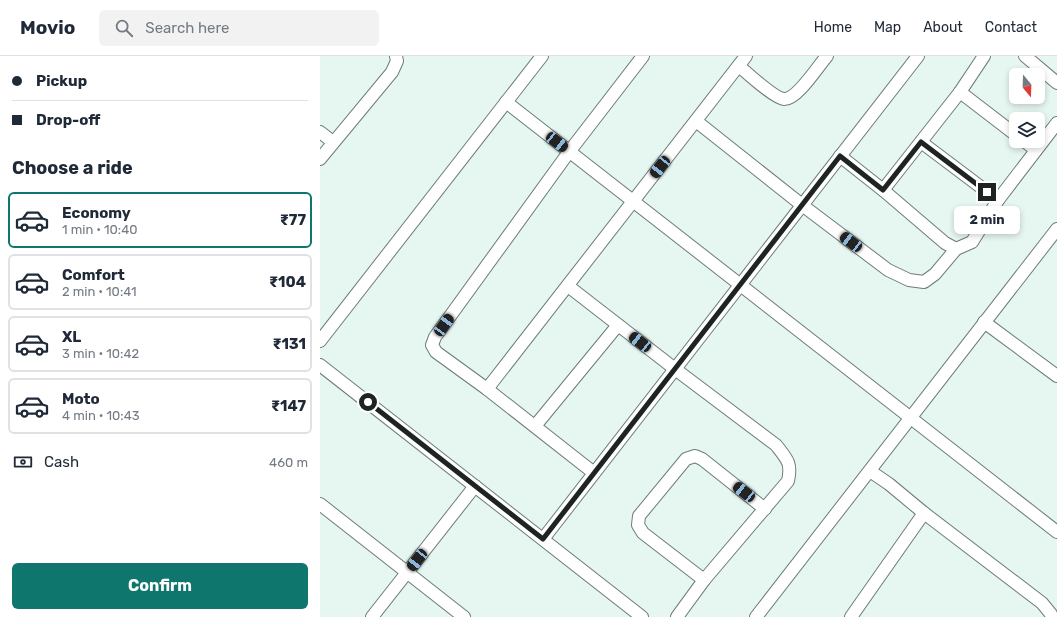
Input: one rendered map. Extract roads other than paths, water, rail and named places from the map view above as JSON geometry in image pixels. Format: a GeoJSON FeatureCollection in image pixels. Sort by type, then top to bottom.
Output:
{"type":"FeatureCollection","features":[{"type":"Feature","properties":{"kind":"street"},"geometry":{"type":"LineString","coordinates":[[320,159],[392,72],[397,61],[396,56]]}},
{"type":"Feature","properties":{"kind":"street"},"geometry":{"type":"LineString","coordinates":[[320,341],[542,56]]}},
{"type":"Feature","properties":{"kind":"street"},"geometry":{"type":"LineString","coordinates":[[594,473],[487,389],[436,352],[432,345],[435,337],[569,152],[643,56]]}},
{"type":"Feature","properties":{"kind":"street"},"geometry":{"type":"LineString","coordinates":[[487,389],[746,56]]}},
{"type":"Feature","properties":{"kind":"street"},"geometry":{"type":"LineString","coordinates":[[738,66],[776,97],[784,99],[796,94],[827,56]]}},
{"type":"Feature","properties":{"kind":"street"},"geometry":{"type":"LineString","coordinates":[[543,539],[918,56]]}},
{"type":"Feature","properties":{"kind":"street"},"geometry":{"type":"LineString","coordinates":[[883,190],[960,92],[984,56]]}},
{"type":"Feature","properties":{"kind":"street"},"geometry":{"type":"LineString","coordinates":[[1025,56],[1057,83]]}},
{"type":"Feature","properties":{"kind":"street"},"geometry":{"type":"LineString","coordinates":[[960,92],[1009,130]]}},
{"type":"Feature","properties":{"kind":"street"},"geometry":{"type":"LineString","coordinates":[[506,102],[1057,532]]}},
{"type":"Feature","properties":{"kind":"street"},"geometry":{"type":"LineString","coordinates":[[696,121],[802,206],[888,270],[909,280],[924,282],[935,274],[956,249],[972,242],[998,200],[1057,123]]}},
{"type":"Feature","properties":{"kind":"street"},"geometry":{"type":"LineString","coordinates":[[320,132],[333,142]]}},
{"type":"Feature","properties":{"kind":"street"},"geometry":{"type":"LineString","coordinates":[[921,142],[998,200]]}},
{"type":"Feature","properties":{"kind":"street"},"geometry":{"type":"LineString","coordinates":[[840,156],[883,190],[945,243],[956,249]]}},
{"type":"Feature","properties":{"kind":"street"},"geometry":{"type":"LineString","coordinates":[[756,617],[1057,229]]}},
{"type":"Feature","properties":{"kind":"street"},"geometry":{"type":"LineString","coordinates":[[568,286],[776,445],[787,459],[791,469],[788,481],[704,580],[677,617]]}},
{"type":"Feature","properties":{"kind":"street"},"geometry":{"type":"LineString","coordinates":[[984,322],[1057,376]]}},
{"type":"Feature","properties":{"kind":"street"},"geometry":{"type":"LineString","coordinates":[[535,426],[618,325]]}},
{"type":"Feature","properties":{"kind":"street"},"geometry":{"type":"LineString","coordinates":[[320,365],[642,617]]}},
{"type":"Feature","properties":{"kind":"street"},"geometry":{"type":"LineString","coordinates":[[704,580],[642,533],[638,525],[639,516],[686,459],[695,456],[702,460],[765,509]]}},
{"type":"Feature","properties":{"kind":"street"},"geometry":{"type":"LineString","coordinates":[[870,470],[1042,603],[1052,617]]}},
{"type":"Feature","properties":{"kind":"street"},"geometry":{"type":"LineString","coordinates":[[372,617],[475,486]]}},
{"type":"Feature","properties":{"kind":"street"},"geometry":{"type":"LineString","coordinates":[[322,509],[408,572],[464,617]]}},
{"type":"Feature","properties":{"kind":"street"},"geometry":{"type":"LineString","coordinates":[[851,617],[924,513]]}}]}
